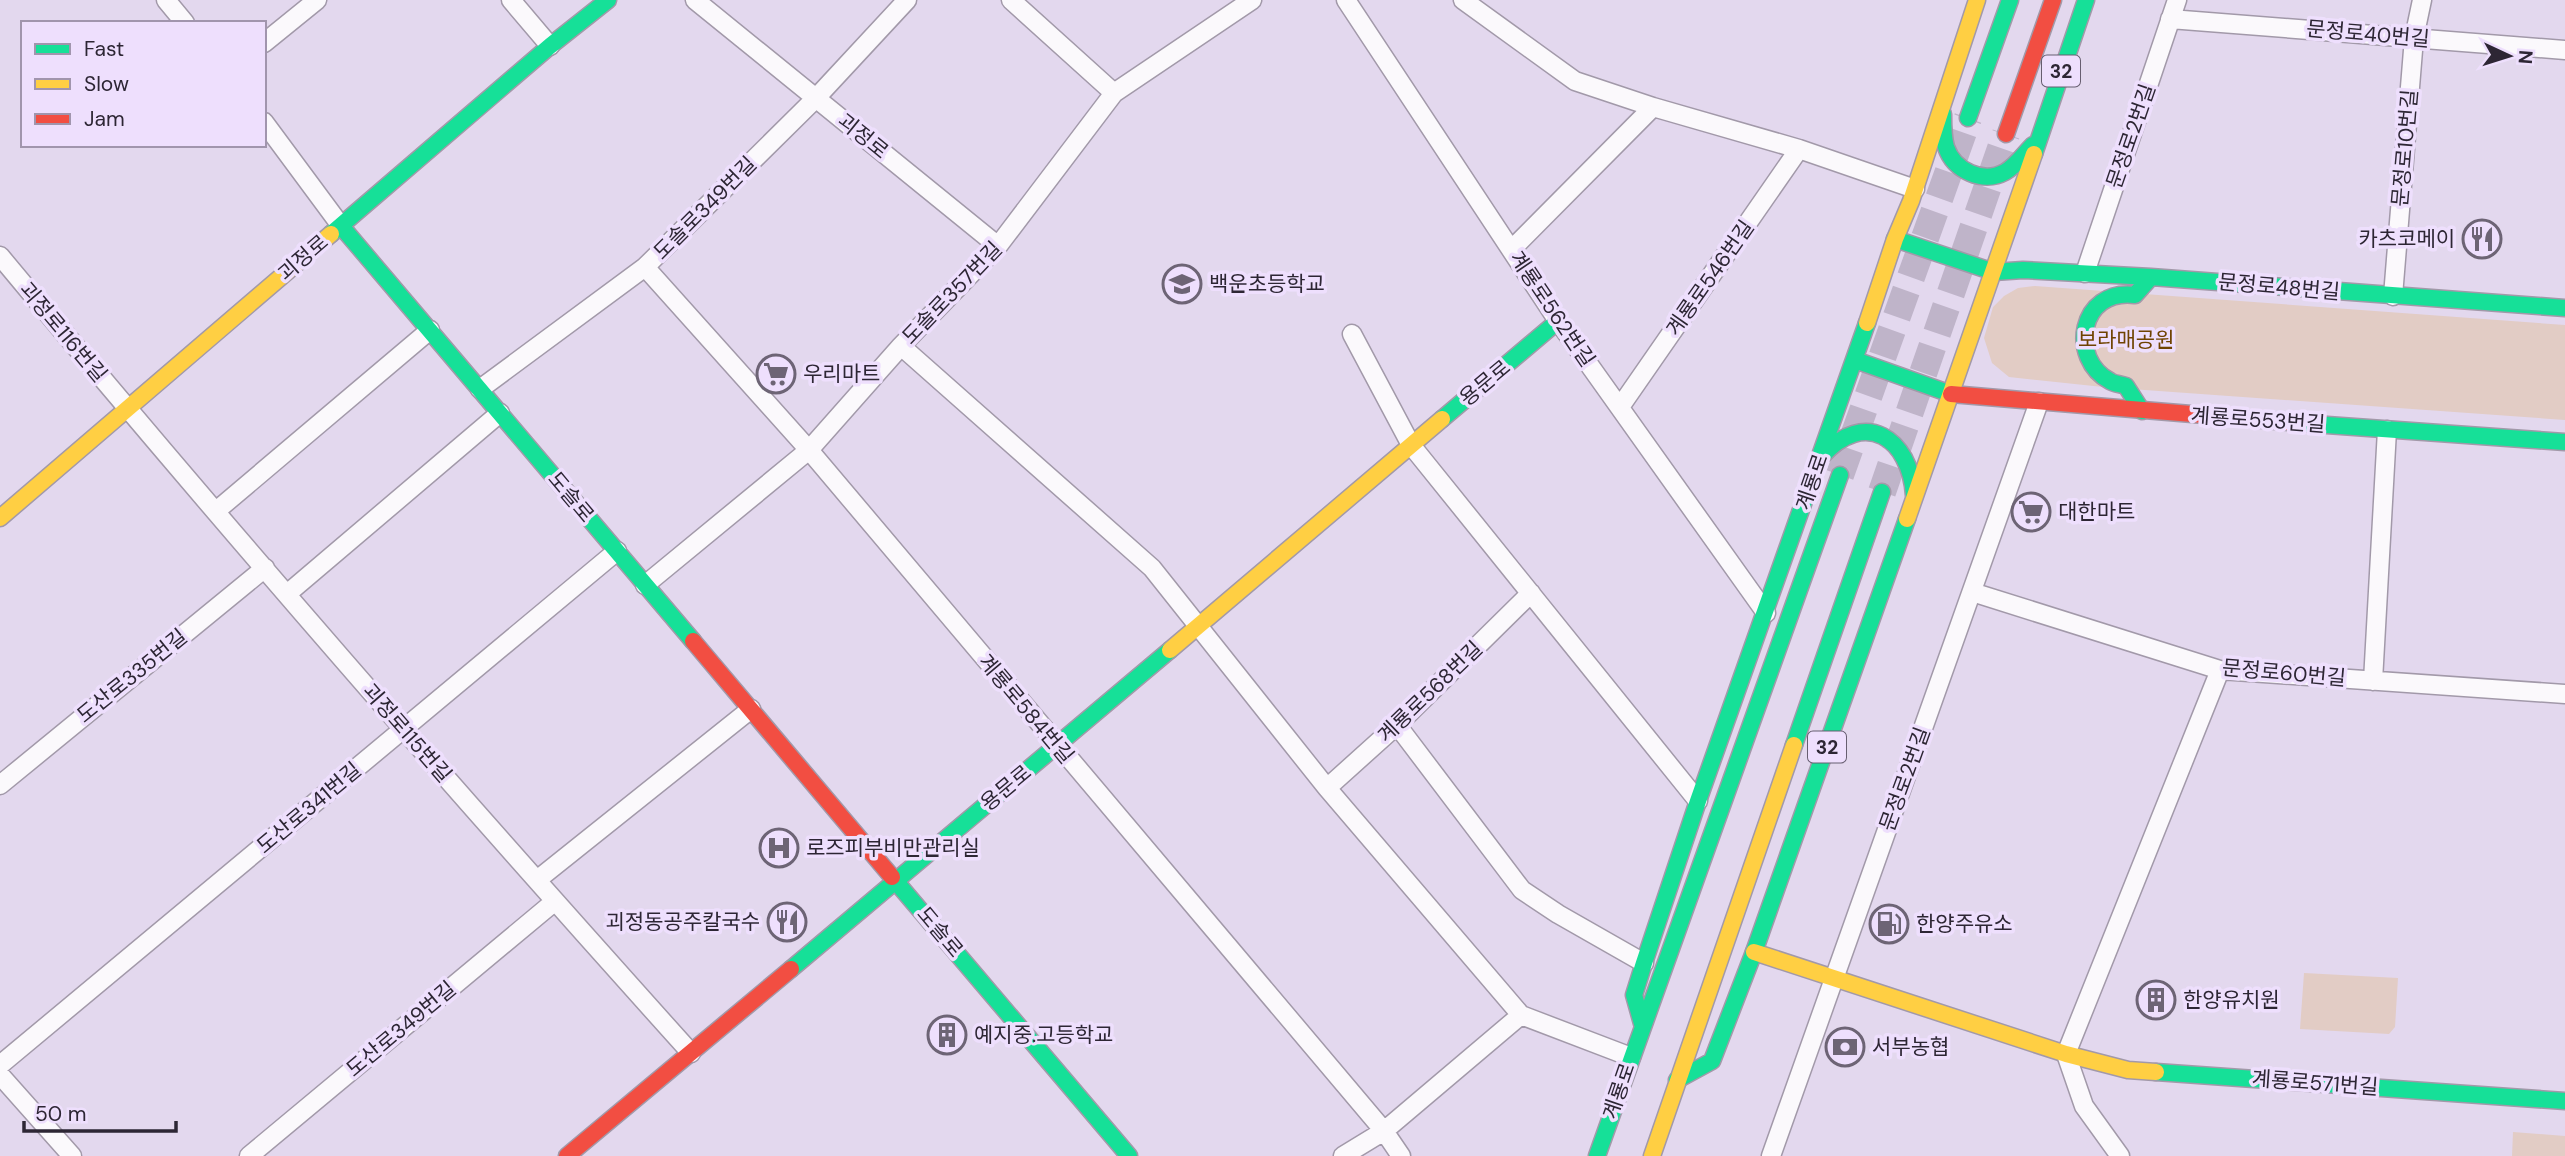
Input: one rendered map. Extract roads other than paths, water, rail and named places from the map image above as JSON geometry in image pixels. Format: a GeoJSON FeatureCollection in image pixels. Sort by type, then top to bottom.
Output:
{"type":"FeatureCollection","features":[{"type":"Feature","properties":{"kind":"main road","name":"괴정로"},"geometry":{"type":"LineString","coordinates":[[0,518],[550,46],[608,0]]}},
{"type":"Feature","properties":{"kind":"main road","name":"계룡로"},"geometry":{"type":"LineString","coordinates":[[1643,1027],[1634,995],[1644,963],[1698,801],[1817,469],[1895,239],[1915,189],[1977,0]]}},
{"type":"Feature","properties":{"kind":"main road"},"geometry":{"type":"LineString","coordinates":[[1968,118],[2010,0]]}},
{"type":"Feature","properties":{"kind":"main road","name":"32"},"geometry":{"type":"LineString","coordinates":[[2006,134],[2053,0]]}},
{"type":"Feature","properties":{"kind":"main road","name":"32"},"geometry":{"type":"LineString","coordinates":[[1678,1080],[1712,1061],[1754,952],[1913,505],[2086,0]]}},
{"type":"Feature","properties":{"kind":"main road"},"geometry":{"type":"LineString","coordinates":[[1942,108],[1947,150],[1954,162],[1977,176],[2004,173],[2036,142]]}},
{"type":"Feature","properties":{"kind":"main road","name":"도솔로"},"geometry":{"type":"LineString","coordinates":[[341,226],[1129,1156]]}},
{"type":"Feature","properties":{"kind":"main road"},"geometry":{"type":"LineString","coordinates":[[1895,239],[1994,272]]}},
{"type":"Feature","properties":{"kind":"main road","name":"문정로48번길"},"geometry":{"type":"LineString","coordinates":[[1994,272],[2023,270],[2151,277],[2565,308]]}},
{"type":"Feature","properties":{"kind":"main road"},"geometry":{"type":"LineString","coordinates":[[2142,411],[2126,386],[2111,385],[2096,372],[2085,351],[2085,327],[2096,304],[2115,294],[2135,295],[2151,277]]}},
{"type":"Feature","properties":{"kind":"main road","name":"용문로"},"geometry":{"type":"LineString","coordinates":[[567,1156],[897,881],[1558,321]]}},
{"type":"Feature","properties":{"kind":"main road","name":"계룡로553번길"},"geometry":{"type":"LineString","coordinates":[[1855,360],[1951,394],[2565,442]]}},
{"type":"Feature","properties":{"kind":"main road"},"geometry":{"type":"LineString","coordinates":[[1817,469],[1823,453],[1835,442],[1850,435],[1867,433],[1883,436],[1897,445],[1908,458],[1914,474],[1913,505]]}},
{"type":"Feature","properties":{"kind":"main road","name":"계룡로"},"geometry":{"type":"LineString","coordinates":[[1597,1156],[1840,475]]}},
{"type":"Feature","properties":{"kind":"main road","name":"32"},"geometry":{"type":"LineString","coordinates":[[1651,1156],[1882,492]]}},
{"type":"Feature","properties":{"kind":"main road","name":"계룡로571번길"},"geometry":{"type":"LineString","coordinates":[[1754,952],[2066,1054],[2128,1070],[2565,1101]]}},
{"type":"Feature","properties":{"kind":"street"},"geometry":{"type":"LineString","coordinates":[[166,0],[183,21]]}},
{"type":"Feature","properties":{"kind":"street"},"geometry":{"type":"LineString","coordinates":[[266,41],[317,0]]}},
{"type":"Feature","properties":{"kind":"street"},"geometry":{"type":"LineString","coordinates":[[510,0],[550,46]]}},
{"type":"Feature","properties":{"kind":"street","name":"괴정로"},"geometry":{"type":"LineString","coordinates":[[695,0],[998,246]]}},
{"type":"Feature","properties":{"kind":"street","name":"도솔로349번길"},"geometry":{"type":"LineString","coordinates":[[480,389],[645,267],[816,98],[907,0]]}},
{"type":"Feature","properties":{"kind":"street"},"geometry":{"type":"LineString","coordinates":[[1011,0],[1114,93]]}},
{"type":"Feature","properties":{"kind":"street","name":"도솔로357번길"},"geometry":{"type":"LineString","coordinates":[[645,584],[808,450],[901,346],[998,246],[1114,93],[1252,0]]}},
{"type":"Feature","properties":{"kind":"street","name":"계룡로562번길"},"geometry":{"type":"LineString","coordinates":[[1346,0],[1558,321],[1766,613]]}},
{"type":"Feature","properties":{"kind":"street"},"geometry":{"type":"LineString","coordinates":[[1463,0],[1575,81],[1653,107],[1799,149],[1915,189]]}},
{"type":"Feature","properties":{"kind":"street","name":"문정로2번길"},"geometry":{"type":"LineString","coordinates":[[2085,273],[2177,0]]}},
{"type":"Feature","properties":{"kind":"street","name":"문정로10번길"},"geometry":{"type":"LineString","coordinates":[[2393,296],[2414,38],[2422,0]]}},
{"type":"Feature","properties":{"kind":"street","name":"문정로40번길"},"geometry":{"type":"LineString","coordinates":[[2170,19],[2565,50]]}},
{"type":"Feature","properties":{"kind":"street"},"geometry":{"type":"LineString","coordinates":[[1512,249],[1653,107]]}},
{"type":"Feature","properties":{"kind":"street","name":"도솔로"},"geometry":{"type":"LineString","coordinates":[[266,125],[341,226]]}},
{"type":"Feature","properties":{"kind":"street","name":"계룡로546번길"},"geometry":{"type":"LineString","coordinates":[[1620,407],[1799,149]]}},
{"type":"Feature","properties":{"kind":"street","name":"괴정로116번길"},"geometry":{"type":"LineString","coordinates":[[0,256],[127,409]]}},
{"type":"Feature","properties":{"kind":"street","name":"계룡로584번길"},"geometry":{"type":"LineString","coordinates":[[645,267],[808,450],[1384,1131],[1401,1156]]}},
{"type":"Feature","properties":{"kind":"street"},"geometry":{"type":"LineString","coordinates":[[216,511],[430,330]]}},
{"type":"Feature","properties":{"kind":"street"},"geometry":{"type":"LineString","coordinates":[[1352,334],[1411,445],[1698,801]]}},
{"type":"Feature","properties":{"kind":"street"},"geometry":{"type":"LineString","coordinates":[[901,346],[1152,568],[1327,789],[1521,1015],[1631,1057]]}},
{"type":"Feature","properties":{"kind":"street","name":"문정로2번길"},"geometry":{"type":"LineString","coordinates":[[1772,1156],[2039,402]]}},
{"type":"Feature","properties":{"kind":"street","name":"괴정로115번길"},"geometry":{"type":"LineString","coordinates":[[127,409],[403,730],[691,1053]]}},
{"type":"Feature","properties":{"kind":"street"},"geometry":{"type":"LineString","coordinates":[[287,594],[500,413]]}},
{"type":"Feature","properties":{"kind":"street"},"geometry":{"type":"LineString","coordinates":[[2373,681],[2387,430]]}},
{"type":"Feature","properties":{"kind":"street","name":"도산로341번길"},"geometry":{"type":"LineString","coordinates":[[0,1065],[617,551]]}},
{"type":"Feature","properties":{"kind":"street","name":"도산로335번길"},"geometry":{"type":"LineString","coordinates":[[0,785],[265,568]]}},
{"type":"Feature","properties":{"kind":"street","name":"문정로60번길"},"geometry":{"type":"LineString","coordinates":[[1972,592],[2220,670],[2565,694]]}},
{"type":"Feature","properties":{"kind":"street","name":"계룡로568번길"},"geometry":{"type":"LineString","coordinates":[[1327,789],[1531,593]]}},
{"type":"Feature","properties":{"kind":"street"},"geometry":{"type":"LineString","coordinates":[[2120,1156],[2084,1106],[2066,1054],[2220,670]]}},
{"type":"Feature","properties":{"kind":"street"},"geometry":{"type":"LineString","coordinates":[[537,880],[751,709]]}},
{"type":"Feature","properties":{"kind":"street"},"geometry":{"type":"LineString","coordinates":[[1396,724],[1522,890],[1558,914],[1644,963]]}},
{"type":"Feature","properties":{"kind":"street","name":"도산로349번길"},"geometry":{"type":"LineString","coordinates":[[249,1156],[554,901]]}},
{"type":"Feature","properties":{"kind":"street"},"geometry":{"type":"LineString","coordinates":[[1343,1156],[1384,1131],[1521,1015]]}},
{"type":"Feature","properties":{"kind":"street"},"geometry":{"type":"LineString","coordinates":[[0,1075],[72,1156]]}},
{"type":"Feature","properties":{"kind":"tunnel"},"geometry":{"type":"LineString","coordinates":[[1840,475],[1968,118]]}},
{"type":"Feature","properties":{"kind":"tunnel"},"geometry":{"type":"LineString","coordinates":[[1882,492],[2006,134]]}},
{"type":"Feature","properties":{"kind":"place","name":"카츠코메이"},"geometry":{"type":"Point","coordinates":[2482,239]}},
{"type":"Feature","properties":{"kind":"place","name":"백운초등학교"},"geometry":{"type":"Point","coordinates":[1182,284]}},
{"type":"Feature","properties":{"kind":"place","name":"우리마트"},"geometry":{"type":"Point","coordinates":[776,374]}},
{"type":"Feature","properties":{"kind":"place","name":"대한마트"},"geometry":{"type":"Point","coordinates":[2031,512]}},
{"type":"Feature","properties":{"kind":"place","name":"로즈피부비만관리실"},"geometry":{"type":"Point","coordinates":[779,848]}},
{"type":"Feature","properties":{"kind":"place","name":"괴정동공주칼국수"},"geometry":{"type":"Point","coordinates":[787,922]}},
{"type":"Feature","properties":{"kind":"place","name":"한양주유소"},"geometry":{"type":"Point","coordinates":[1889,924]}},
{"type":"Feature","properties":{"kind":"place","name":"한양유치원"},"geometry":{"type":"Point","coordinates":[2156,1000]}},
{"type":"Feature","properties":{"kind":"place","name":"예지중.고등학교"},"geometry":{"type":"Point","coordinates":[947,1035]}},
{"type":"Feature","properties":{"kind":"place","name":"서부농협"},"geometry":{"type":"Point","coordinates":[1845,1047]}},
{"type":"Feature","properties":{"kind":"park label","name":"보라매공원"},"geometry":{"type":"Point","coordinates":[2126,340]}}]}
